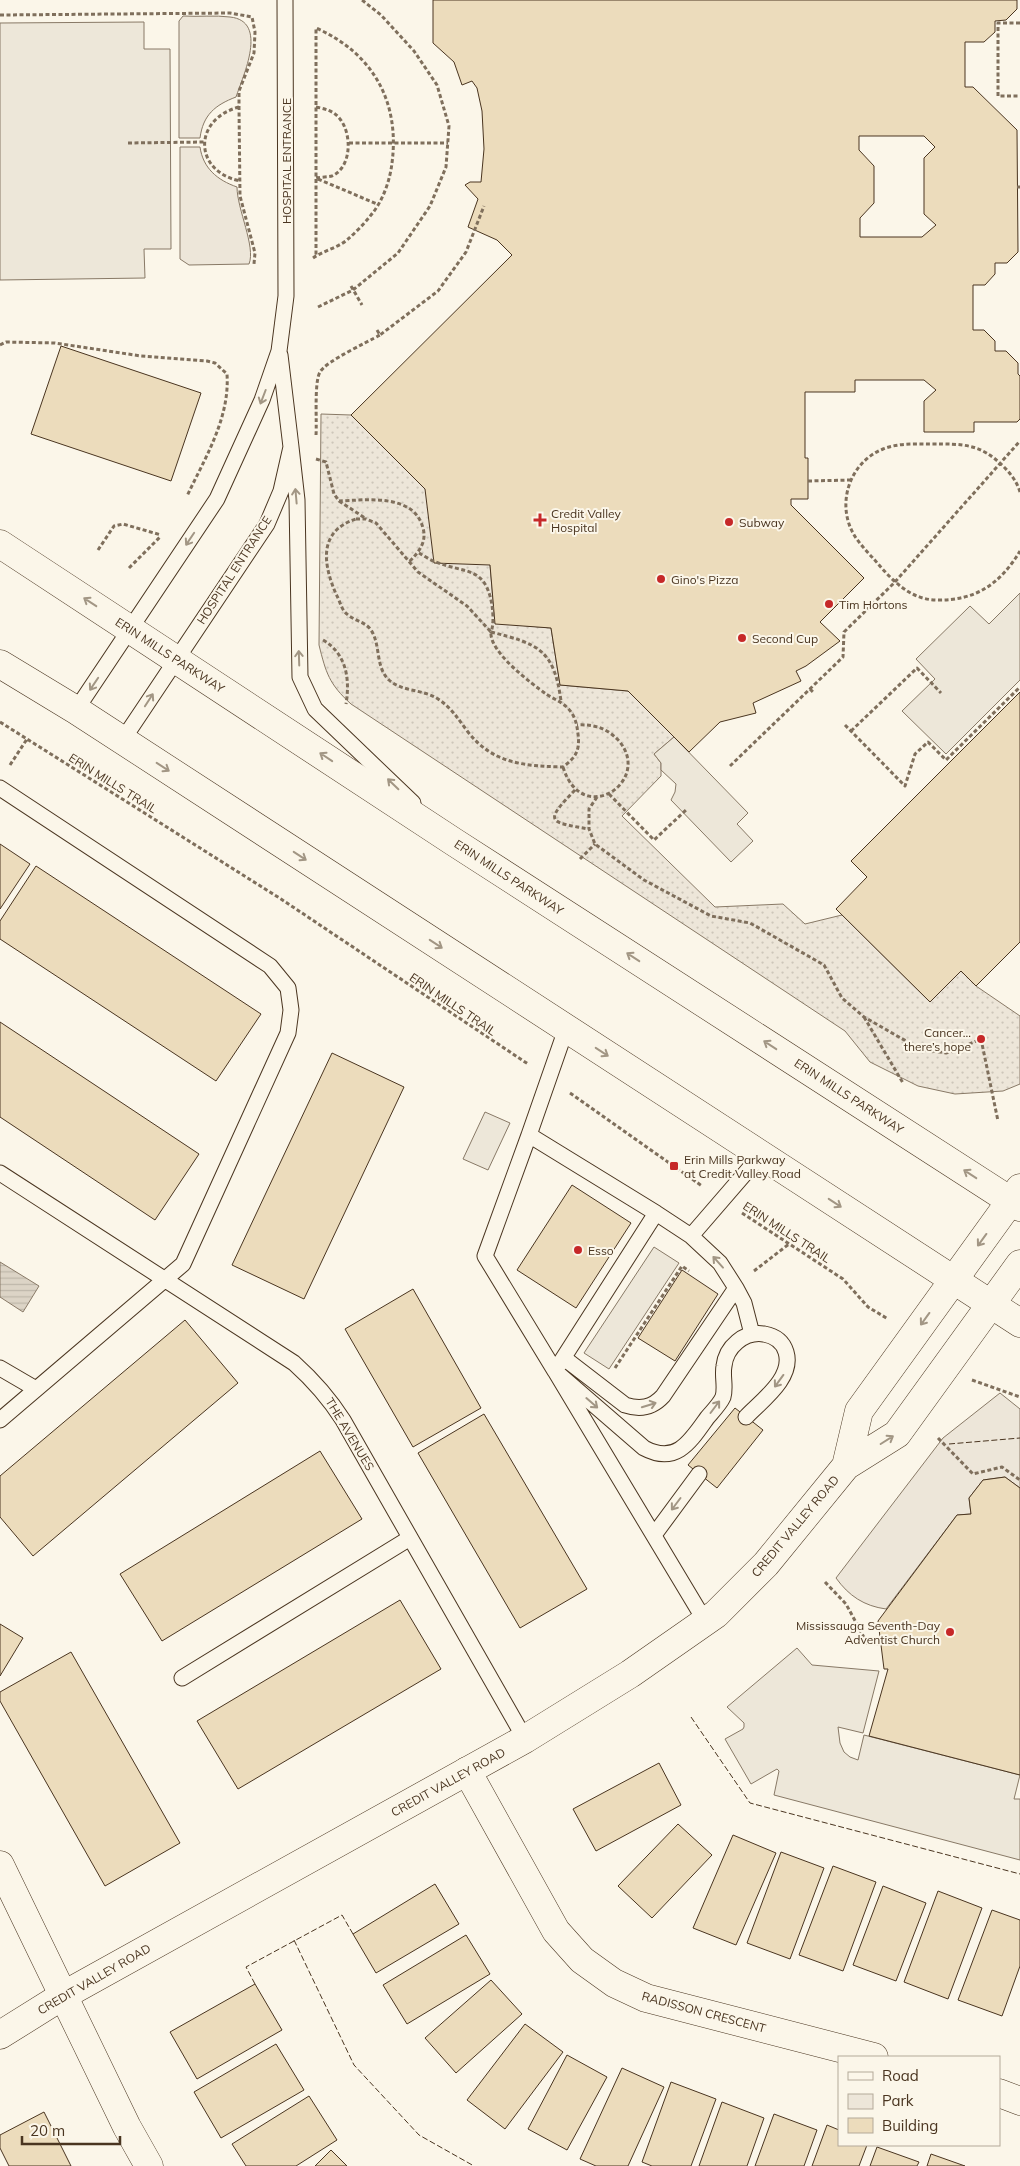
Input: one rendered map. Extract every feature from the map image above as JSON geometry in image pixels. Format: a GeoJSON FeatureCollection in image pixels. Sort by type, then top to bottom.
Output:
{"type":"FeatureCollection","features":[{"type":"Feature","properties":{"kind":"street","name":"ERIN MILLS PARKWAY"},"geometry":{"type":"LineString","coordinates":[[0,544],[177,658],[454,842],[1017,1199]]}},
{"type":"Feature","properties":{"kind":"street"},"geometry":{"type":"LineString","coordinates":[[0,664],[76,710],[1020,1323]]}},
{"type":"Feature","properties":{"kind":"street","name":"CREDIT VALLEY ROAD"},"geometry":{"type":"LineString","coordinates":[[846,1466],[858,1410],[953,1280],[1017,1199]]}},
{"type":"Feature","properties":{"kind":"street","name":"CREDIT VALLEY ROAD"},"geometry":{"type":"LineString","coordinates":[[0,2034],[64,1996],[525,1739],[630,1674],[716,1614],[766,1564],[846,1466],[897,1434],[1020,1264]]}},
{"type":"Feature","properties":{"kind":"street","name":"RADISSON CRESCENT"},"geometry":{"type":"LineString","coordinates":[[468,1771],[556,1931],[582,1960],[614,1983],[646,1998],[870,2056]]}},
{"type":"Feature","properties":{"kind":"street"},"geometry":{"type":"LineString","coordinates":[[0,1865],[127,2128],[149,2166]]}},
{"type":"Feature","properties":{"kind":"street"},"geometry":{"type":"LineString","coordinates":[[1000,2093],[1020,2101]]}},
{"type":"Feature","properties":{"kind":"lane","name":"HOSPITAL ENTRANCE"},"geometry":{"type":"LineString","coordinates":[[122,741],[267,524],[281,491],[291,447],[280,352],[286,296],[286,0]]}},
{"type":"Feature","properties":{"kind":"lane","name":"HOSPITAL ENTRANCE"},"geometry":{"type":"LineString","coordinates":[[76,710],[217,499],[262,400],[280,352]]}},
{"type":"Feature","properties":{"kind":"lane"},"geometry":{"type":"LineString","coordinates":[[291,447],[297,500],[300,677],[315,709],[454,842]]}},
{"type":"Feature","properties":{"kind":"lane"},"geometry":{"type":"LineString","coordinates":[[0,558],[48,575]]}},
{"type":"Feature","properties":{"kind":"lane"},"geometry":{"type":"LineString","coordinates":[[0,788],[250,951],[270,966],[288,988],[291,1010],[288,1033],[184,1264],[0,1420]]}},
{"type":"Feature","properties":{"kind":"lane"},"geometry":{"type":"LineString","coordinates":[[566,1029],[485,1256],[705,1621]]}},
{"type":"Feature","properties":{"kind":"lane"},"geometry":{"type":"LineString","coordinates":[[529,1135],[691,1236],[720,1263],[734,1285],[744,1303],[752,1334]]}},
{"type":"Feature","properties":{"kind":"lane"},"geometry":{"type":"LineString","coordinates":[[691,1236],[761,1155]]}},
{"type":"Feature","properties":{"kind":"lane","name":"THE AVENUES"},"geometry":{"type":"LineString","coordinates":[[0,1174],[294,1363],[313,1380],[329,1398],[343,1420],[525,1739]]}},
{"type":"Feature","properties":{"kind":"lane"},"geometry":{"type":"LineString","coordinates":[[555,1371],[656,1213]]}},
{"type":"Feature","properties":{"kind":"lane"},"geometry":{"type":"LineString","coordinates":[[564,1358],[625,1404],[634,1408],[656,1404],[734,1285]]}},
{"type":"Feature","properties":{"kind":"lane"},"geometry":{"type":"LineString","coordinates":[[555,1371],[644,1448],[655,1454],[669,1454],[690,1442],[722,1398],[724,1364],[728,1352],[737,1342],[752,1334],[763,1334],[776,1338],[784,1345],[787,1365],[783,1377],[776,1386],[746,1416]]}},
{"type":"Feature","properties":{"kind":"lane"},"geometry":{"type":"LineString","coordinates":[[0,1368],[36,1389]]}},
{"type":"Feature","properties":{"kind":"lane"},"geometry":{"type":"LineString","coordinates":[[654,1535],[699,1474]]}},
{"type":"Feature","properties":{"kind":"lane"},"geometry":{"type":"LineString","coordinates":[[182,1678],[410,1538]]}},
{"type":"Feature","properties":{"kind":"path"},"geometry":{"type":"LineString","coordinates":[[318,308],[352,288],[398,253],[430,206],[446,167],[449,126],[438,85],[414,51],[381,15],[362,0]]}},
{"type":"Feature","properties":{"kind":"path"},"geometry":{"type":"LineString","coordinates":[[0,15],[230,13],[252,18],[255,32],[254,53],[239,91],[239,106],[240,196],[255,253],[254,264]]}},
{"type":"Feature","properties":{"kind":"path"},"geometry":{"type":"LineString","coordinates":[[1020,23],[998,23],[998,96],[1020,96]]}},
{"type":"Feature","properties":{"kind":"path"},"geometry":{"type":"LineString","coordinates":[[316,28],[349,46],[374,73],[390,107],[395,143],[390,180],[372,214],[346,240],[315,257],[316,28]]}},
{"type":"Feature","properties":{"kind":"path"},"geometry":{"type":"LineString","coordinates":[[239,106],[227,110],[216,117],[209,127],[204,142],[210,162],[218,172],[228,178],[240,181]]}},
{"type":"Feature","properties":{"kind":"path"},"geometry":{"type":"LineString","coordinates":[[316,106],[331,111],[341,120],[347,130],[349,144],[342,167],[333,176],[316,178]]}},
{"type":"Feature","properties":{"kind":"path"},"geometry":{"type":"LineString","coordinates":[[128,143],[204,142]]}},
{"type":"Feature","properties":{"kind":"path"},"geometry":{"type":"LineString","coordinates":[[349,144],[448,143]]}},
{"type":"Feature","properties":{"kind":"path"},"geometry":{"type":"LineString","coordinates":[[316,178],[377,204]]}},
{"type":"Feature","properties":{"kind":"path"},"geometry":{"type":"LineString","coordinates":[[320,371],[332,361],[380,335],[438,291],[466,252],[484,206]]}},
{"type":"Feature","properties":{"kind":"path"},"geometry":{"type":"LineString","coordinates":[[352,288],[362,305]]}},
{"type":"Feature","properties":{"kind":"path"},"geometry":{"type":"LineString","coordinates":[[377,330],[380,335]]}},
{"type":"Feature","properties":{"kind":"path"},"geometry":{"type":"LineString","coordinates":[[0,345],[6,342],[55,343],[141,356],[216,363],[227,374],[226,401],[214,439],[184,501]]}},
{"type":"Feature","properties":{"kind":"path"},"geometry":{"type":"LineString","coordinates":[[730,766],[843,657],[844,632],[894,583],[1020,441]]}},
{"type":"Feature","properties":{"kind":"path"},"geometry":{"type":"LineString","coordinates":[[1020,492],[1009,473],[988,452],[963,444],[903,444],[883,449],[868,457],[850,480],[846,494],[846,508],[855,538],[894,583],[931,600],[950,601],[977,594],[1000,579],[1020,551]]}},
{"type":"Feature","properties":{"kind":"path"},"geometry":{"type":"LineString","coordinates":[[316,458],[326,462],[334,494],[339,501],[366,519]]}},
{"type":"Feature","properties":{"kind":"path"},"geometry":{"type":"LineString","coordinates":[[808,481],[850,480]]}},
{"type":"Feature","properties":{"kind":"path"},"geometry":{"type":"LineString","coordinates":[[339,501],[390,502],[408,507],[421,522],[424,531],[424,541],[418,553],[409,562]]}},
{"type":"Feature","properties":{"kind":"path"},"geometry":{"type":"LineString","coordinates":[[418,553],[436,563],[463,569],[480,577],[490,594],[493,613],[491,632],[490,639],[494,647],[524,677],[562,702],[571,712],[577,725],[579,742],[575,757],[563,767],[520,764],[496,757],[480,746],[454,712],[436,697],[399,686],[388,680],[383,672],[372,631],[362,622],[356,621],[344,610],[333,587],[326,562],[326,549],[331,537],[346,522],[356,519],[376,522],[418,572],[468,606],[491,632],[527,642],[541,650],[552,664],[559,683],[562,702]]}},
{"type":"Feature","properties":{"kind":"path"},"geometry":{"type":"LineString","coordinates":[[98,550],[114,526],[123,524],[161,535]]}},
{"type":"Feature","properties":{"kind":"path"},"geometry":{"type":"LineString","coordinates":[[129,568],[166,530]]}},
{"type":"Feature","properties":{"kind":"path"},"geometry":{"type":"LineString","coordinates":[[319,639],[336,650],[346,668],[349,686],[346,705]]}},
{"type":"Feature","properties":{"kind":"path"},"geometry":{"type":"LineString","coordinates":[[851,731],[917,668],[942,693]]}},
{"type":"Feature","properties":{"kind":"path"},"geometry":{"type":"LineString","coordinates":[[845,725],[905,786],[915,754],[928,742],[946,760],[1020,687]]}},
{"type":"Feature","properties":{"kind":"path"},"geometry":{"type":"LineString","coordinates":[[810,689],[814,693]]}},
{"type":"Feature","properties":{"kind":"path","name":"ERIN MILLS TRAIL"},"geometry":{"type":"LineString","coordinates":[[0,722],[282,899],[549,1079],[722,1200],[843,1278],[868,1307],[884,1317]]}},
{"type":"Feature","properties":{"kind":"path"},"geometry":{"type":"LineString","coordinates":[[563,767],[566,777],[575,790],[588,796],[597,797],[609,794],[616,789],[626,775],[626,757],[622,745],[614,736],[603,728],[577,725]]}},
{"type":"Feature","properties":{"kind":"path"},"geometry":{"type":"LineString","coordinates":[[6,772],[28,739]]}},
{"type":"Feature","properties":{"kind":"path"},"geometry":{"type":"LineString","coordinates":[[575,790],[554,812],[554,818],[562,824],[589,829]]}},
{"type":"Feature","properties":{"kind":"path"},"geometry":{"type":"LineString","coordinates":[[609,794],[654,840],[686,810]]}},
{"type":"Feature","properties":{"kind":"path"},"geometry":{"type":"LineString","coordinates":[[597,797],[589,809],[589,829],[596,844],[644,880],[711,916],[750,923],[794,950],[824,965],[842,998],[864,1017],[920,1049],[946,1053],[981,1039],[998,1120]]}},
{"type":"Feature","properties":{"kind":"path"},"geometry":{"type":"LineString","coordinates":[[580,859],[596,844]]}},
{"type":"Feature","properties":{"kind":"path"},"geometry":{"type":"LineString","coordinates":[[864,1017],[903,1083]]}},
{"type":"Feature","properties":{"kind":"path"},"geometry":{"type":"LineString","coordinates":[[614,1369],[682,1266],[718,1291],[734,1285],[754,1272],[789,1244]]}},
{"type":"Feature","properties":{"kind":"path"},"geometry":{"type":"LineString","coordinates":[[974,1381],[1020,1397]]}},
{"type":"Feature","properties":{"kind":"path"},"geometry":{"type":"LineString","coordinates":[[938,1438],[974,1474],[1002,1467],[1020,1480]]}},
{"type":"Feature","properties":{"kind":"path"},"geometry":{"type":"LineString","coordinates":[[825,1582],[846,1604],[867,1643],[881,1644]]}},
{"type":"Feature","properties":{"kind":"green space"},"geometry":{"type":"Polygon","coordinates":[[[183,16],[224,16],[242,21],[248,28],[251,39],[247,64],[236,97],[216,107],[211,112],[204,123],[200,138],[179,138],[179,21],[183,16]]]}},
{"type":"Feature","properties":{"kind":"green space"},"geometry":{"type":"Polygon","coordinates":[[[180,147],[200,147],[204,161],[212,172],[223,181],[237,187],[250,248],[249,264],[189,265],[180,259],[180,147]]]}},
{"type":"Feature","properties":{"kind":"green space"},"geometry":{"type":"Polygon","coordinates":[[[321,414],[351,415],[425,489],[490,565],[495,623],[551,628],[560,685],[628,691],[674,737],[654,754],[661,763],[661,776],[622,816],[715,907],[783,904],[805,924],[842,915],[930,1002],[961,971],[976,986],[1020,1016],[1020,1084],[1003,1091],[955,1094],[918,1086],[870,1062],[845,1031],[351,704],[329,678],[319,645],[321,414]]]}},
{"type":"Feature","properties":{"kind":"green space"},"geometry":{"type":"Polygon","coordinates":[[[1000,1393],[1020,1409],[1020,1488],[1005,1477],[983,1480],[969,1498],[971,1514],[957,1515],[886,1609],[864,1603],[852,1595],[836,1578],[943,1438],[1000,1393]]]}},
{"type":"Feature","properties":{"kind":"shaded area"},"geometry":{"type":"Polygon","coordinates":[[[144,22],[144,49],[170,49],[171,249],[144,249],[145,278],[0,280],[0,23],[144,22]]]}},
{"type":"Feature","properties":{"kind":"shaded area"},"geometry":{"type":"Polygon","coordinates":[[[1020,593],[1020,680],[946,754],[902,711],[935,679],[916,659],[970,606],[989,624],[1020,593]]]}},
{"type":"Feature","properties":{"kind":"shaded area"},"geometry":{"type":"Polygon","coordinates":[[[674,737],[748,813],[737,824],[753,841],[731,862],[671,800],[676,784],[661,770],[661,763],[654,754],[674,737]]]}},
{"type":"Feature","properties":{"kind":"shaded area"},"geometry":{"type":"Polygon","coordinates":[[[485,1112],[510,1123],[488,1170],[463,1159],[485,1112]]]}},
{"type":"Feature","properties":{"kind":"shaded area"},"geometry":{"type":"Polygon","coordinates":[[[654,1247],[679,1263],[609,1369],[584,1353],[654,1247]]]}},
{"type":"Feature","properties":{"kind":"shaded area"},"geometry":{"type":"Polygon","coordinates":[[[0,1262],[39,1286],[23,1312],[0,1297],[0,1262]]]}},
{"type":"Feature","properties":{"kind":"shaded area"},"geometry":{"type":"Polygon","coordinates":[[[797,1648],[812,1665],[879,1671],[863,1733],[838,1727],[840,1743],[844,1752],[850,1757],[858,1760],[864,1735],[1020,1775],[1014,1799],[1020,1799],[1020,1860],[774,1795],[779,1771],[777,1769],[751,1784],[725,1739],[743,1729],[744,1723],[727,1707],[797,1648]]]}},
{"type":"Feature","properties":{"kind":"building"},"geometry":{"type":"Polygon","coordinates":[[[433,0],[1017,0],[1017,9],[1006,20],[995,21],[995,32],[984,42],[965,42],[965,87],[973,87],[1017,130],[1018,252],[1007,263],[995,263],[995,274],[985,285],[973,285],[973,330],[984,330],[995,341],[995,351],[1006,351],[1018,363],[1018,374],[1020,376],[1020,419],[1017,422],[974,422],[974,432],[924,432],[924,401],[936,390],[924,380],[855,380],[855,392],[805,392],[805,458],[808,458],[808,499],[791,499],[791,505],[864,578],[820,622],[840,641],[806,666],[796,671],[801,681],[753,703],[756,713],[720,722],[689,752],[628,691],[560,685],[551,628],[495,624],[490,565],[434,563],[425,489],[351,415],[512,255],[497,240],[468,227],[478,199],[465,185],[470,182],[481,182],[484,149],[482,111],[477,88],[472,81],[462,85],[454,62],[433,43],[433,0]],[[859,136],[859,150],[874,166],[874,203],[860,218],[860,237],[922,237],[936,225],[924,214],[924,158],[935,147],[924,136],[859,136]]]}},
{"type":"Feature","properties":{"kind":"building"},"geometry":{"type":"Polygon","coordinates":[[[61,346],[201,393],[171,481],[31,434],[61,346]]]}},
{"type":"Feature","properties":{"kind":"building"},"geometry":{"type":"Polygon","coordinates":[[[1020,692],[1020,942],[976,986],[961,971],[930,1002],[836,909],[867,877],[851,861],[1020,692]]]}},
{"type":"Feature","properties":{"kind":"building"},"geometry":{"type":"Polygon","coordinates":[[[0,844],[30,864],[0,909],[0,844]]]}},
{"type":"Feature","properties":{"kind":"building"},"geometry":{"type":"Polygon","coordinates":[[[36,866],[261,1014],[216,1081],[0,939],[0,921],[36,866]]]}},
{"type":"Feature","properties":{"kind":"building"},"geometry":{"type":"Polygon","coordinates":[[[0,1022],[199,1154],[155,1220],[0,1117],[0,1022]]]}},
{"type":"Feature","properties":{"kind":"building"},"geometry":{"type":"Polygon","coordinates":[[[332,1053],[404,1087],[304,1299],[232,1265],[332,1053]]]}},
{"type":"Feature","properties":{"kind":"building"},"geometry":{"type":"Polygon","coordinates":[[[572,1185],[631,1223],[576,1308],[517,1270],[572,1185]]]}},
{"type":"Feature","properties":{"kind":"building"},"geometry":{"type":"Polygon","coordinates":[[[682,1270],[718,1294],[675,1361],[638,1338],[682,1270]]]}},
{"type":"Feature","properties":{"kind":"building"},"geometry":{"type":"Polygon","coordinates":[[[413,1289],[481,1408],[413,1447],[345,1329],[413,1289]]]}},
{"type":"Feature","properties":{"kind":"building"},"geometry":{"type":"Polygon","coordinates":[[[185,1320],[238,1383],[33,1556],[0,1517],[0,1476],[185,1320]]]}},
{"type":"Feature","properties":{"kind":"building"},"geometry":{"type":"Polygon","coordinates":[[[735,1408],[763,1430],[717,1488],[688,1465],[735,1408]]]}},
{"type":"Feature","properties":{"kind":"building"},"geometry":{"type":"Polygon","coordinates":[[[484,1414],[587,1589],[520,1628],[418,1453],[484,1414]]]}},
{"type":"Feature","properties":{"kind":"building"},"geometry":{"type":"Polygon","coordinates":[[[320,1451],[362,1519],[162,1641],[120,1574],[320,1451]]]}},
{"type":"Feature","properties":{"kind":"building","name":"Mississauga Seventh-Day Adventist Church"},"geometry":{"type":"Polygon","coordinates":[[[1005,1477],[1020,1488],[1020,1775],[869,1736],[888,1669],[884,1669],[878,1621],[957,1515],[971,1514],[969,1498],[983,1480],[1005,1477]]]}},
{"type":"Feature","properties":{"kind":"building"},"geometry":{"type":"Polygon","coordinates":[[[400,1600],[441,1669],[238,1789],[197,1721],[400,1600]]]}},
{"type":"Feature","properties":{"kind":"building"},"geometry":{"type":"Polygon","coordinates":[[[0,1624],[23,1638],[0,1676],[0,1624]]]}},
{"type":"Feature","properties":{"kind":"building"},"geometry":{"type":"Polygon","coordinates":[[[71,1652],[180,1843],[105,1886],[0,1701],[0,1692],[71,1652]]]}},
{"type":"Feature","properties":{"kind":"building"},"geometry":{"type":"Polygon","coordinates":[[[659,1763],[681,1805],[596,1851],[573,1809],[659,1763]]]}},
{"type":"Feature","properties":{"kind":"building"},"geometry":{"type":"Polygon","coordinates":[[[678,1824],[712,1855],[652,1918],[618,1886],[678,1824]]]}},
{"type":"Feature","properties":{"kind":"building"},"geometry":{"type":"Polygon","coordinates":[[[733,1835],[776,1853],[736,1945],[693,1928],[733,1835]]]}},
{"type":"Feature","properties":{"kind":"building"},"geometry":{"type":"Polygon","coordinates":[[[781,1852],[824,1868],[790,1959],[747,1943],[781,1852]]]}},
{"type":"Feature","properties":{"kind":"building"},"geometry":{"type":"Polygon","coordinates":[[[833,1866],[876,1882],[843,1971],[799,1955],[833,1866]]]}},
{"type":"Feature","properties":{"kind":"building"},"geometry":{"type":"Polygon","coordinates":[[[435,1884],[459,1924],[376,1973],[353,1934],[435,1884]]]}},
{"type":"Feature","properties":{"kind":"building"},"geometry":{"type":"Polygon","coordinates":[[[883,1886],[926,1903],[896,1981],[853,1965],[883,1886]]]}},
{"type":"Feature","properties":{"kind":"building"},"geometry":{"type":"Polygon","coordinates":[[[938,1891],[982,1908],[948,1999],[904,1982],[938,1891]]]}},
{"type":"Feature","properties":{"kind":"building"},"geometry":{"type":"Polygon","coordinates":[[[992,1910],[1020,1920],[1020,1966],[1002,2016],[958,2000],[992,1910]]]}},
{"type":"Feature","properties":{"kind":"building"},"geometry":{"type":"Polygon","coordinates":[[[466,1935],[490,1974],[407,2024],[383,1985],[466,1935]]]}},
{"type":"Feature","properties":{"kind":"building"},"geometry":{"type":"Polygon","coordinates":[[[491,1980],[522,2014],[456,2073],[425,2038],[491,1980]]]}},
{"type":"Feature","properties":{"kind":"building"},"geometry":{"type":"Polygon","coordinates":[[[255,1984],[282,2030],[197,2079],[170,2032],[255,1984]]]}},
{"type":"Feature","properties":{"kind":"building"},"geometry":{"type":"Polygon","coordinates":[[[525,2024],[563,2052],[505,2129],[467,2100],[525,2024]]]}},
{"type":"Feature","properties":{"kind":"building"},"geometry":{"type":"Polygon","coordinates":[[[276,2044],[304,2090],[221,2138],[194,2092],[276,2044]]]}},
{"type":"Feature","properties":{"kind":"building"},"geometry":{"type":"Polygon","coordinates":[[[567,2055],[607,2077],[567,2150],[528,2129],[567,2055]]]}},
{"type":"Feature","properties":{"kind":"building"},"geometry":{"type":"Polygon","coordinates":[[[622,2068],[664,2087],[628,2166],[596,2166],[580,2159],[622,2068]]]}},
{"type":"Feature","properties":{"kind":"building"},"geometry":{"type":"Polygon","coordinates":[[[671,2082],[716,2099],[691,2166],[652,2166],[642,2162],[671,2082]]]}},
{"type":"Feature","properties":{"kind":"building"},"geometry":{"type":"Polygon","coordinates":[[[309,2096],[337,2140],[296,2166],[246,2166],[232,2144],[309,2096]]]}},
{"type":"Feature","properties":{"kind":"building"},"geometry":{"type":"Polygon","coordinates":[[[722,2102],[764,2118],[747,2166],[699,2166],[722,2102]]]}},
{"type":"Feature","properties":{"kind":"building"},"geometry":{"type":"Polygon","coordinates":[[[44,2112],[71,2166],[9,2166],[0,2148],[0,2135],[44,2112]]]}},
{"type":"Feature","properties":{"kind":"building"},"geometry":{"type":"Polygon","coordinates":[[[774,2114],[817,2130],[804,2166],[755,2166],[774,2114]]]}},
{"type":"Feature","properties":{"kind":"building"},"geometry":{"type":"Polygon","coordinates":[[[827,2125],[838,2130],[838,2146],[867,2146],[859,2166],[812,2166],[827,2125]]]}},
{"type":"Feature","properties":{"kind":"building"},"geometry":{"type":"Polygon","coordinates":[[[877,2147],[919,2162],[917,2166],[870,2166],[877,2147]]]}},
{"type":"Feature","properties":{"kind":"building"},"geometry":{"type":"Polygon","coordinates":[[[331,2150],[347,2166],[315,2166],[331,2150]]]}},
{"type":"Feature","properties":{"kind":"building"},"geometry":{"type":"Polygon","coordinates":[[[931,2154],[965,2166],[927,2166],[931,2154]]]}},
{"type":"Feature","properties":{"kind":"fence"},"geometry":{"type":"LineString","coordinates":[[949,1444],[1020,1438]]}},
{"type":"Feature","properties":{"kind":"fence"},"geometry":{"type":"LineString","coordinates":[[691,1717],[750,1803],[1020,1874]]}},
{"type":"Feature","properties":{"kind":"fence"},"geometry":{"type":"LineString","coordinates":[[255,1984],[246,1967],[342,1915],[353,1934]]}},
{"type":"Feature","properties":{"kind":"fence"},"geometry":{"type":"LineString","coordinates":[[294,1940],[354,2065],[419,2135],[474,2166]]}},
{"type":"Feature","properties":{"kind":"place","name":"Credit Valley Hospital"},"geometry":{"type":"Point","coordinates":[540,520]}},
{"type":"Feature","properties":{"kind":"place","name":"Subway"},"geometry":{"type":"Point","coordinates":[729,522]}},
{"type":"Feature","properties":{"kind":"place","name":"Gino's Pizza"},"geometry":{"type":"Point","coordinates":[661,579]}},
{"type":"Feature","properties":{"kind":"place","name":"Tim Hortons"},"geometry":{"type":"Point","coordinates":[829,604]}},
{"type":"Feature","properties":{"kind":"place","name":"Second Cup"},"geometry":{"type":"Point","coordinates":[742,638]}},
{"type":"Feature","properties":{"kind":"place","name":"Cancer… there’s hope"},"geometry":{"type":"Point","coordinates":[981,1039]}},
{"type":"Feature","properties":{"kind":"place","name":"Erin Mills Parkway at Credit Valley Road"},"geometry":{"type":"Point","coordinates":[674,1166]}},
{"type":"Feature","properties":{"kind":"place","name":"Esso"},"geometry":{"type":"Point","coordinates":[578,1250]}},
{"type":"Feature","properties":{"kind":"place","name":"Mississauga Seventh-Day Adventist Church"},"geometry":{"type":"Point","coordinates":[950,1632]}}]}
